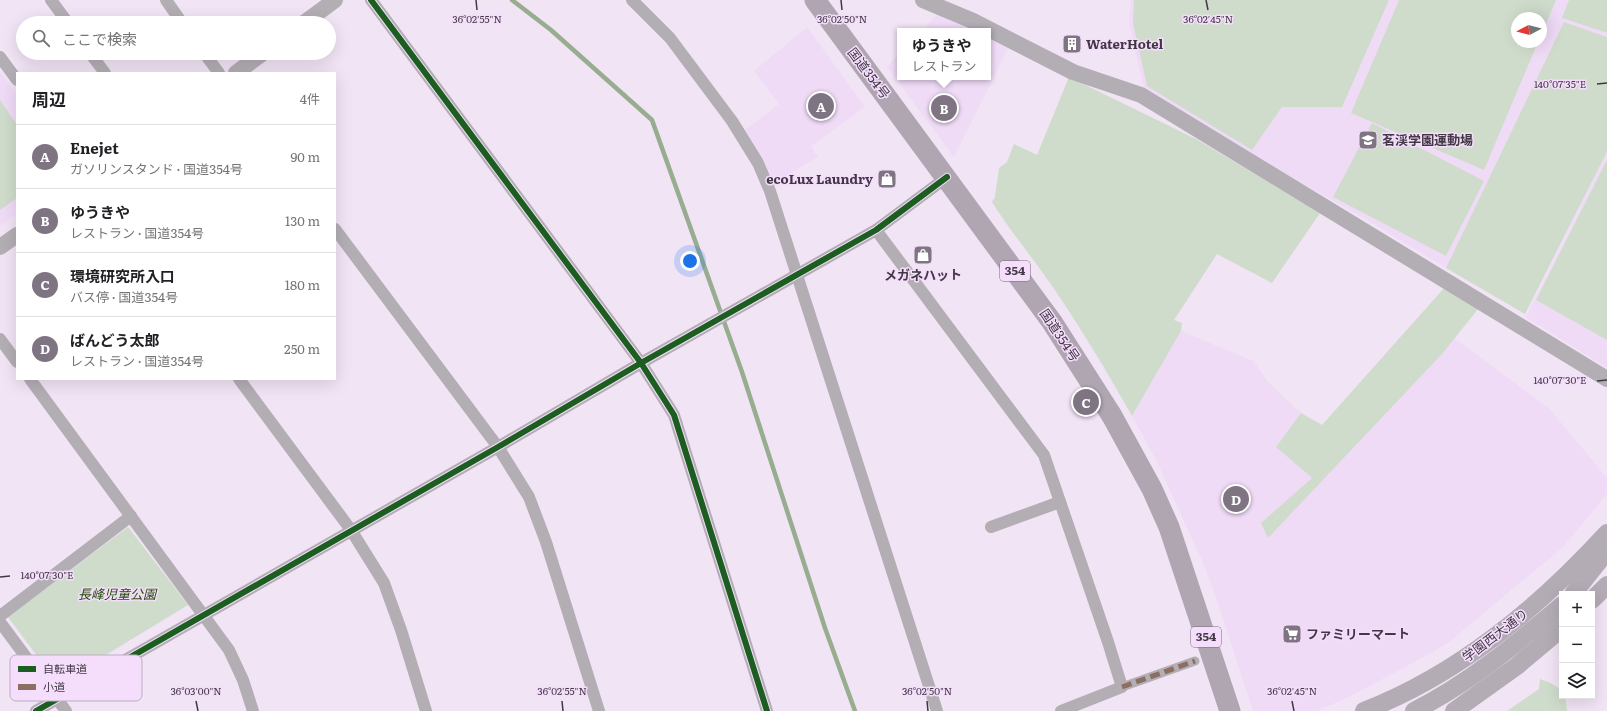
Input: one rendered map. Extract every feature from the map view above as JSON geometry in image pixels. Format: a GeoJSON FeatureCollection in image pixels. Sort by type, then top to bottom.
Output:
{"type":"FeatureCollection","features":[{"type":"Feature","properties":{"kind":"highway","name":"国道354号"},"geometry":{"type":"LineString","coordinates":[[815,0],[947,177],[1052,322],[1088,377],[1152,489],[1181,563],[1230,711]]}},
{"type":"Feature","properties":{"kind":"main road","name":"学園西大通り"},"geometry":{"type":"LineString","coordinates":[[1364,711],[1407,692],[1451,667],[1514,622],[1559,583],[1607,533]]}},
{"type":"Feature","properties":{"kind":"main road"},"geometry":{"type":"LineString","coordinates":[[1576,591],[1607,551]]}},
{"type":"Feature","properties":{"kind":"main road"},"geometry":{"type":"LineString","coordinates":[[1578,591],[1594,580],[1607,568]]}},
{"type":"Feature","properties":{"kind":"main road"},"geometry":{"type":"LineString","coordinates":[[1595,597],[1607,585]]}},
{"type":"Feature","properties":{"kind":"main road","name":"学園西大通り"},"geometry":{"type":"LineString","coordinates":[[1414,711],[1460,685],[1504,654],[1559,608]]}},
{"type":"Feature","properties":{"kind":"main road"},"geometry":{"type":"LineString","coordinates":[[1454,711],[1517,666],[1559,631]]}},
{"type":"Feature","properties":{"kind":"street"},"geometry":{"type":"LineString","coordinates":[[51,0],[63,16]]}},
{"type":"Feature","properties":{"kind":"street"},"geometry":{"type":"LineString","coordinates":[[166,0],[177,16]]}},
{"type":"Feature","properties":{"kind":"street"},"geometry":{"type":"LineString","coordinates":[[313,16],[335,0]]}},
{"type":"Feature","properties":{"kind":"street"},"geometry":{"type":"LineString","coordinates":[[370,0],[641,363],[674,415],[768,711]]}},
{"type":"Feature","properties":{"kind":"street"},"geometry":{"type":"LineString","coordinates":[[632,0],[670,38],[732,121],[758,163],[770,191],[796,276],[937,711]]}},
{"type":"Feature","properties":{"kind":"street"},"geometry":{"type":"LineString","coordinates":[[923,0],[987,28]]}},
{"type":"Feature","properties":{"kind":"street"},"geometry":{"type":"LineString","coordinates":[[991,30],[1073,72],[1141,95],[1607,379]]}},
{"type":"Feature","properties":{"kind":"street"},"geometry":{"type":"LineString","coordinates":[[0,57],[16,79]]}},
{"type":"Feature","properties":{"kind":"street"},"geometry":{"type":"LineString","coordinates":[[95,60],[104,72]]}},
{"type":"Feature","properties":{"kind":"street"},"geometry":{"type":"LineString","coordinates":[[209,60],[217,72]]}},
{"type":"Feature","properties":{"kind":"street"},"geometry":{"type":"LineString","coordinates":[[237,72],[254,60]]}},
{"type":"Feature","properties":{"kind":"street"},"geometry":{"type":"LineString","coordinates":[[134,655],[498,447],[641,363],[876,230],[947,177]]}},
{"type":"Feature","properties":{"kind":"street"},"geometry":{"type":"LineString","coordinates":[[336,230],[498,447],[529,497],[546,542],[599,711]]}},
{"type":"Feature","properties":{"kind":"street"},"geometry":{"type":"LineString","coordinates":[[876,230],[1044,455],[1122,687]]}},
{"type":"Feature","properties":{"kind":"street"},"geometry":{"type":"LineString","coordinates":[[0,247],[16,236]]}},
{"type":"Feature","properties":{"kind":"street"},"geometry":{"type":"LineString","coordinates":[[0,339],[16,361]]}},
{"type":"Feature","properties":{"kind":"street"},"geometry":{"type":"LineString","coordinates":[[31,380],[229,650],[243,680],[253,711]]}},
{"type":"Feature","properties":{"kind":"street"},"geometry":{"type":"LineString","coordinates":[[240,380],[351,530],[384,583],[401,630],[426,711]]}},
{"type":"Feature","properties":{"kind":"street"},"geometry":{"type":"LineString","coordinates":[[991,527],[1060,502]]}},
{"type":"Feature","properties":{"kind":"street"},"geometry":{"type":"LineString","coordinates":[[0,616],[131,516]]}},
{"type":"Feature","properties":{"kind":"street"},"geometry":{"type":"LineString","coordinates":[[0,622],[25,655]]}},
{"type":"Feature","properties":{"kind":"street"},"geometry":{"type":"LineString","coordinates":[[1061,711],[1195,661]]}},
{"type":"Feature","properties":{"kind":"street"},"geometry":{"type":"LineString","coordinates":[[36,711],[54,701]]}},
{"type":"Feature","properties":{"kind":"street"},"geometry":{"type":"LineString","coordinates":[[59,701],[66,711]]}},
{"type":"Feature","properties":{"kind":"shaded area","name":"茗渓学園運動場"},"geometry":{"type":"Polygon","coordinates":[[[1131,0],[1569,0],[1563,18],[1607,33],[1607,37],[1564,23],[1446,268],[1355,213],[1250,154],[1144,88],[1129,23],[1131,0]]]}},
{"type":"Feature","properties":{"kind":"shaded area"},"geometry":{"type":"Polygon","coordinates":[[[940,12],[969,28],[925,28],[940,12]]]}},
{"type":"Feature","properties":{"kind":"shaded area"},"geometry":{"type":"Polygon","coordinates":[[[807,27],[865,107],[811,146],[818,157],[774,183],[765,162],[745,130],[779,104],[754,71],[807,27]]]}},
{"type":"Feature","properties":{"kind":"shaded area"},"geometry":{"type":"Polygon","coordinates":[[[991,40],[1008,48],[954,157],[887,67],[897,56],[897,80],[991,80],[991,40]]]}},
{"type":"Feature","properties":{"kind":"shaded area"},"geometry":{"type":"Polygon","coordinates":[[[0,72],[16,94],[16,214],[0,226],[0,72]]]}},
{"type":"Feature","properties":{"kind":"shaded area"},"geometry":{"type":"Polygon","coordinates":[[[1607,153],[1607,368],[1526,317],[1607,153]]]}},
{"type":"Feature","properties":{"kind":"shaded area"},"geometry":{"type":"Polygon","coordinates":[[[1181,331],[1253,361],[1269,383],[1301,413],[1276,447],[1312,478],[1261,523],[1268,537],[1442,354],[1454,338],[1549,408],[1607,478],[1607,494],[1563,547],[1449,642],[1353,695],[1317,711],[1253,711],[1214,591],[1201,558],[1157,462],[1132,416],[1181,331]]]}},
{"type":"Feature","properties":{"kind":"green space"},"geometry":{"type":"Polygon","coordinates":[[[1134,0],[1389,0],[1342,107],[1282,107],[1252,150],[1147,86],[1133,23],[1134,0]]]}},
{"type":"Feature","properties":{"kind":"green space"},"geometry":{"type":"Polygon","coordinates":[[[1399,0],[1556,0],[1547,22],[1547,12],[1511,12],[1511,48],[1535,48],[1484,170],[1351,113],[1399,0]]]}},
{"type":"Feature","properties":{"kind":"green space"},"geometry":{"type":"Polygon","coordinates":[[[1569,0],[1607,0],[1607,33],[1562,18],[1569,0]]]}},
{"type":"Feature","properties":{"kind":"green space"},"geometry":{"type":"Polygon","coordinates":[[[1564,22],[1607,37],[1607,152],[1525,314],[1446,268],[1564,22]]]}},
{"type":"Feature","properties":{"kind":"green space"},"geometry":{"type":"Polygon","coordinates":[[[1069,77],[1196,139],[1320,213],[1272,283],[1217,254],[1174,320],[1182,323],[1181,331],[1132,416],[1073,318],[992,202],[995,197],[999,168],[1007,162],[1014,144],[1037,155],[1069,77]]]}},
{"type":"Feature","properties":{"kind":"green space"},"geometry":{"type":"Polygon","coordinates":[[[0,100],[16,124],[16,199],[0,210],[0,100]]]}},
{"type":"Feature","properties":{"kind":"green space"},"geometry":{"type":"Polygon","coordinates":[[[1372,123],[1484,181],[1446,256],[1333,197],[1372,123]]]}},
{"type":"Feature","properties":{"kind":"green space"},"geometry":{"type":"Polygon","coordinates":[[[1607,160],[1607,340],[1536,300],[1607,160]]]}},
{"type":"Feature","properties":{"kind":"green space"},"geometry":{"type":"Polygon","coordinates":[[[1445,287],[1478,309],[1442,354],[1268,538],[1261,523],[1312,478],[1276,447],[1301,413],[1322,425],[1445,287]]]}},
{"type":"Feature","properties":{"kind":"green space","name":"長峰児童公園"},"geometry":{"type":"Polygon","coordinates":[[[128,527],[188,605],[106,655],[36,655],[8,617],[128,527]]]}},
{"type":"Feature","properties":{"kind":"green space"},"geometry":{"type":"Polygon","coordinates":[[[1540,679],[1557,687],[1559,689],[1559,699],[1565,699],[1567,711],[1507,711],[1539,689],[1540,679]]]}},
{"type":"Feature","properties":{"kind":"waterway"},"geometry":{"type":"LineString","coordinates":[[512,0],[551,30],[652,120],[742,372],[825,628],[855,711]]}},
{"type":"Feature","properties":{"kind":"marked path"},"geometry":{"type":"LineString","coordinates":[[1122,687],[1195,661]]}},
{"type":"Feature","properties":{"kind":"cycle path"},"geometry":{"type":"LineString","coordinates":[[371,0],[641,363],[674,415],[767,711]]}},
{"type":"Feature","properties":{"kind":"cycle path"},"geometry":{"type":"LineString","coordinates":[[134,655],[498,447],[641,363],[876,230],[947,177]]}},
{"type":"Feature","properties":{"kind":"cycle path"},"geometry":{"type":"LineString","coordinates":[[36,711],[54,701]]}},
{"type":"Feature","properties":{"kind":"place","name":"WaterHotel"},"geometry":{"type":"Point","coordinates":[1072,44]}},
{"type":"Feature","properties":{"kind":"place","name":"Enejet"},"geometry":{"type":"Point","coordinates":[821,106]}},
{"type":"Feature","properties":{"kind":"place","name":"ゆうきや"},"geometry":{"type":"Point","coordinates":[944,108]}},
{"type":"Feature","properties":{"kind":"place","name":"茗渓学園運動場"},"geometry":{"type":"Point","coordinates":[1368,140]}},
{"type":"Feature","properties":{"kind":"place","name":"ecoLux Laundry"},"geometry":{"type":"Point","coordinates":[887,179]}},
{"type":"Feature","properties":{"kind":"place","name":"メガネハット"},"geometry":{"type":"Point","coordinates":[923,255]}},
{"type":"Feature","properties":{"kind":"place","name":"環境研究所入口"},"geometry":{"type":"Point","coordinates":[1086,402]}},
{"type":"Feature","properties":{"kind":"place","name":"ばんどう太郎"},"geometry":{"type":"Point","coordinates":[1236,499]}},
{"type":"Feature","properties":{"kind":"place","name":"ファミリーマート"},"geometry":{"type":"Point","coordinates":[1292,634]}}]}
